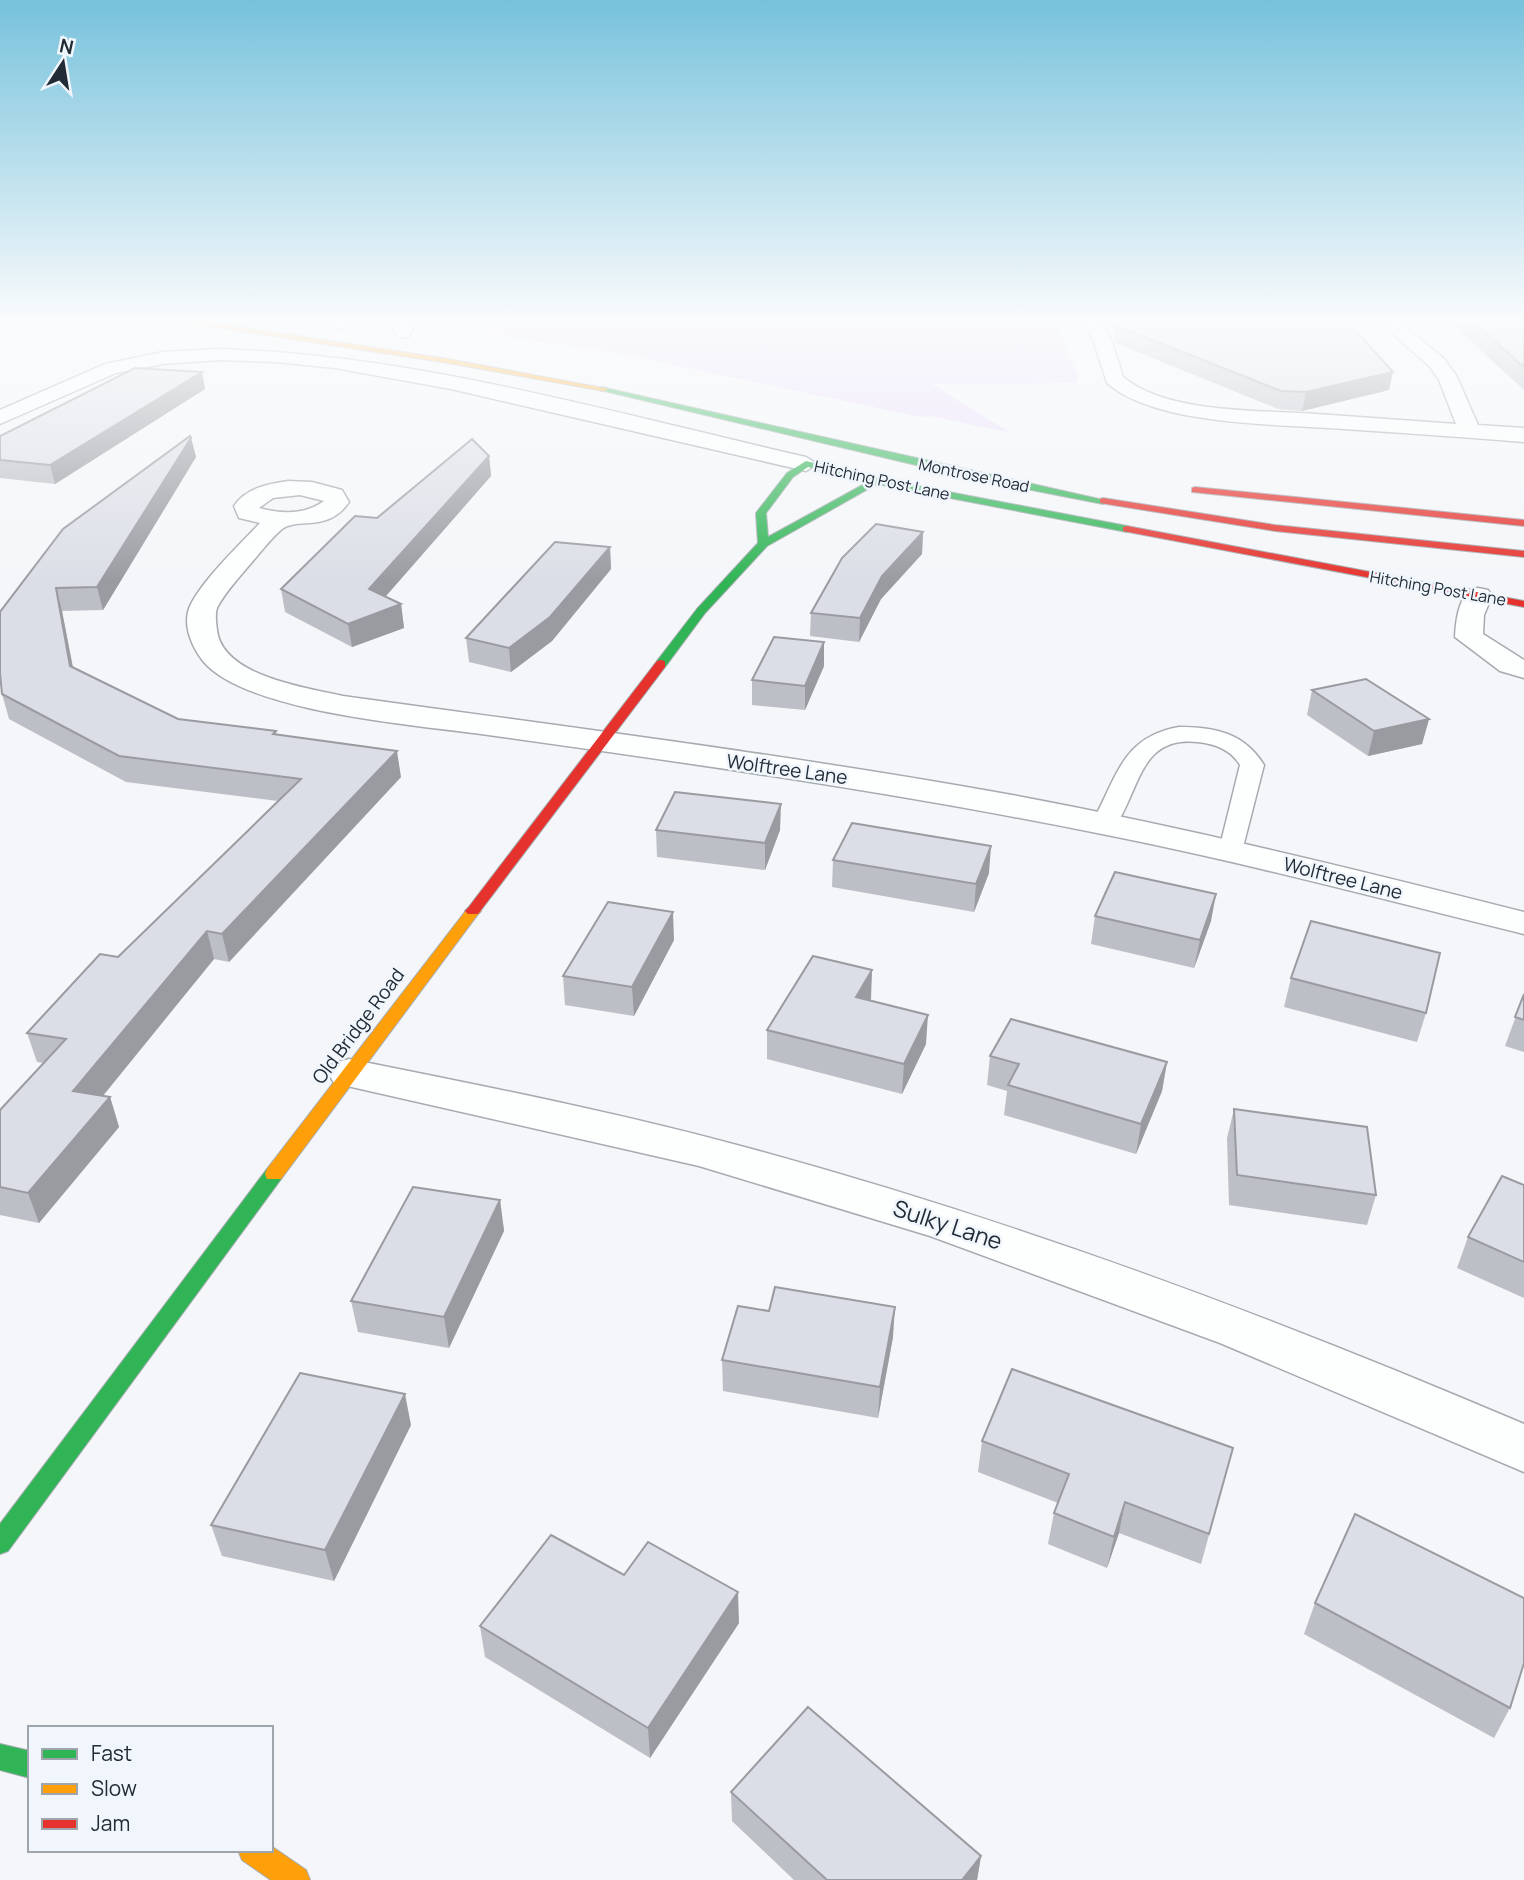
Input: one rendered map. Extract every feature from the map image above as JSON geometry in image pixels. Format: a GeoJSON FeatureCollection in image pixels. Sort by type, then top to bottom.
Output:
{"type":"FeatureCollection","features":[{"type":"Feature","properties":{"kind":"street","name":"Hitching Post Lane"},"geometry":{"type":"LineString","coordinates":[[0,418],[22,408]]}},
{"type":"Feature","properties":{"kind":"street","name":"Hitching Post Lane"},"geometry":{"type":"LineString","coordinates":[[564,408],[876,481],[1524,604]]}},
{"type":"Feature","properties":{"kind":"street","name":"Montrose Road"},"geometry":{"type":"LineString","coordinates":[[681,408],[826,443],[1068,494],[1197,516],[1397,543],[1524,554]]}},
{"type":"Feature","properties":{"kind":"street"},"geometry":{"type":"LineString","coordinates":[[1181,408],[1235,415],[1524,435]]}},
{"type":"Feature","properties":{"kind":"street"},"geometry":{"type":"LineString","coordinates":[[1460,408],[1470,431]]}},
{"type":"Feature","properties":{"kind":"street"},"geometry":{"type":"LineString","coordinates":[[763,544],[761,513],[790,475],[806,464]]}},
{"type":"Feature","properties":{"kind":"street","name":"Old Bridge Road"},"geometry":{"type":"LineString","coordinates":[[0,1542],[349,1073],[599,741],[701,611],[763,544],[876,481]]}},
{"type":"Feature","properties":{"kind":"street"},"geometry":{"type":"LineString","coordinates":[[1182,489],[1524,523]]}},
{"type":"Feature","properties":{"kind":"street","name":"Wolftree Lane"},"geometry":{"type":"LineString","coordinates":[[277,520],[223,579],[202,611],[206,644],[228,669],[276,689],[343,705],[865,780],[1105,823],[1232,850],[1524,923]]}},
{"type":"Feature","properties":{"kind":"street"},"geometry":{"type":"LineString","coordinates":[[1478,596],[1470,615],[1469,637],[1510,666],[1524,669]]}},
{"type":"Feature","properties":{"kind":"street","name":"Sulky Lane"},"geometry":{"type":"LineString","coordinates":[[349,1073],[621,1131],[748,1163],[934,1220],[1161,1297],[1406,1396],[1524,1448]]}},
{"type":"Feature","properties":{"kind":"street"},"geometry":{"type":"LineString","coordinates":[[0,1757],[28,1764]]}},
{"type":"Feature","properties":{"kind":"street"},"geometry":{"type":"LineString","coordinates":[[255,1852],[296,1880]]}},
{"type":"Feature","properties":{"kind":"lane"},"geometry":{"type":"LineString","coordinates":[[1105,823],[1145,747],[1163,737],[1182,735],[1222,740],[1242,750],[1252,765],[1232,850]]}},
{"type":"Feature","properties":{"kind":"shaded area"},"geometry":{"type":"Polygon","coordinates":[[[876,408],[970,408],[1009,432],[930,416],[920,417],[876,408]]]}},
{"type":"Feature","properties":{"kind":"building"},"geometry":{"type":"Polygon","coordinates":[[[56,408],[144,408],[50,465],[0,460],[0,436],[56,408]]]}},
{"type":"Feature","properties":{"kind":"building"},"geometry":{"type":"Polygon","coordinates":[[[190,436],[97,587],[56,588],[70,666],[178,719],[276,731],[273,734],[397,751],[222,934],[207,931],[73,1091],[110,1097],[28,1193],[0,1187],[0,1110],[66,1039],[27,1033],[100,954],[118,957],[301,779],[119,756],[2,694],[0,612],[63,529],[190,436]]]}},
{"type":"Feature","properties":{"kind":"building"},"geometry":{"type":"Polygon","coordinates":[[[472,439],[489,456],[369,589],[401,604],[348,624],[281,589],[355,516],[377,518],[472,439]]]}},
{"type":"Feature","properties":{"kind":"building"},"geometry":{"type":"Polygon","coordinates":[[[876,524],[923,532],[882,576],[860,618],[811,613],[842,558],[876,524]]]}},
{"type":"Feature","properties":{"kind":"building"},"geometry":{"type":"Polygon","coordinates":[[[555,542],[610,547],[550,617],[509,648],[466,638],[555,542]]]}},
{"type":"Feature","properties":{"kind":"building"},"geometry":{"type":"Polygon","coordinates":[[[774,637],[824,642],[805,686],[752,680],[774,637]]]}},
{"type":"Feature","properties":{"kind":"building"},"geometry":{"type":"Polygon","coordinates":[[[1366,679],[1429,719],[1374,731],[1312,690],[1366,679]]]}},
{"type":"Feature","properties":{"kind":"building"},"geometry":{"type":"Polygon","coordinates":[[[675,792],[781,804],[765,843],[656,830],[675,792]]]}},
{"type":"Feature","properties":{"kind":"building"},"geometry":{"type":"Polygon","coordinates":[[[852,823],[991,846],[976,884],[833,860],[852,823]]]}},
{"type":"Feature","properties":{"kind":"building"},"geometry":{"type":"Polygon","coordinates":[[[1115,872],[1216,894],[1200,940],[1095,916],[1115,872]]]}},
{"type":"Feature","properties":{"kind":"building"},"geometry":{"type":"Polygon","coordinates":[[[608,902],[673,912],[632,987],[563,976],[608,902]]]}},
{"type":"Feature","properties":{"kind":"building"},"geometry":{"type":"Polygon","coordinates":[[[1311,921],[1440,953],[1426,1013],[1291,978],[1311,921]]]}},
{"type":"Feature","properties":{"kind":"building"},"geometry":{"type":"Polygon","coordinates":[[[813,956],[872,970],[856,997],[928,1015],[904,1064],[767,1030],[813,956]]]}},
{"type":"Feature","properties":{"kind":"building"},"geometry":{"type":"Polygon","coordinates":[[[1524,994],[1524,1020],[1515,1017],[1524,994]]]}},
{"type":"Feature","properties":{"kind":"building"},"geometry":{"type":"Polygon","coordinates":[[[1011,1019],[1167,1062],[1141,1124],[1008,1085],[1019,1064],[990,1056],[1011,1019]]]}},
{"type":"Feature","properties":{"kind":"building"},"geometry":{"type":"Polygon","coordinates":[[[1234,1109],[1367,1127],[1376,1195],[1237,1175],[1234,1109]]]}},
{"type":"Feature","properties":{"kind":"building"},"geometry":{"type":"Polygon","coordinates":[[[1502,1176],[1524,1185],[1524,1262],[1468,1237],[1502,1176]]]}},
{"type":"Feature","properties":{"kind":"building"},"geometry":{"type":"Polygon","coordinates":[[[413,1187],[500,1200],[444,1317],[351,1301],[413,1187]]]}},
{"type":"Feature","properties":{"kind":"building"},"geometry":{"type":"Polygon","coordinates":[[[775,1287],[895,1307],[880,1387],[722,1360],[738,1306],[769,1311],[775,1287]]]}},
{"type":"Feature","properties":{"kind":"building"},"geometry":{"type":"Polygon","coordinates":[[[1012,1369],[1233,1448],[1209,1534],[1125,1502],[1114,1537],[1054,1513],[1069,1474],[982,1441],[1012,1369]]]}},
{"type":"Feature","properties":{"kind":"building"},"geometry":{"type":"Polygon","coordinates":[[[300,1373],[405,1394],[325,1550],[211,1525],[300,1373]]]}},
{"type":"Feature","properties":{"kind":"building"},"geometry":{"type":"Polygon","coordinates":[[[1355,1514],[1524,1598],[1524,1663],[1510,1708],[1315,1603],[1355,1514]]]}},
{"type":"Feature","properties":{"kind":"building"},"geometry":{"type":"Polygon","coordinates":[[[551,1535],[624,1575],[648,1542],[738,1592],[648,1728],[480,1626],[551,1535]]]}},
{"type":"Feature","properties":{"kind":"building"},"geometry":{"type":"Polygon","coordinates":[[[808,1707],[981,1856],[962,1880],[827,1880],[731,1792],[808,1707]]]}},
{"type":"Feature","properties":{"kind":"traffic: fast"},"geometry":{"type":"LineString","coordinates":[[684,408],[975,476],[1103,501]]}},
{"type":"Feature","properties":{"kind":"traffic: fast"},"geometry":{"type":"LineString","coordinates":[[763,544],[761,513],[790,475],[806,464],[876,481],[1127,529]]}},
{"type":"Feature","properties":{"kind":"traffic: fast"},"geometry":{"type":"LineString","coordinates":[[661,664],[701,611],[763,544],[876,481]]}},
{"type":"Feature","properties":{"kind":"traffic: fast"},"geometry":{"type":"LineString","coordinates":[[0,1543],[274,1174]]}},
{"type":"Feature","properties":{"kind":"traffic: fast"},"geometry":{"type":"LineString","coordinates":[[0,1757],[28,1764]]}},
{"type":"Feature","properties":{"kind":"traffic: slow"},"geometry":{"type":"LineString","coordinates":[[274,1174],[473,911]]}},
{"type":"Feature","properties":{"kind":"traffic: slow"},"geometry":{"type":"LineString","coordinates":[[255,1852],[296,1880]]}},
{"type":"Feature","properties":{"kind":"traffic: jam"},"geometry":{"type":"LineString","coordinates":[[1195,490],[1524,523]]}},
{"type":"Feature","properties":{"kind":"traffic: jam"},"geometry":{"type":"LineString","coordinates":[[1103,501],[1275,528],[1524,554]]}},
{"type":"Feature","properties":{"kind":"traffic: jam"},"geometry":{"type":"LineString","coordinates":[[1127,529],[1524,604]]}},
{"type":"Feature","properties":{"kind":"traffic: jam"},"geometry":{"type":"LineString","coordinates":[[473,911],[661,664]]}}]}
